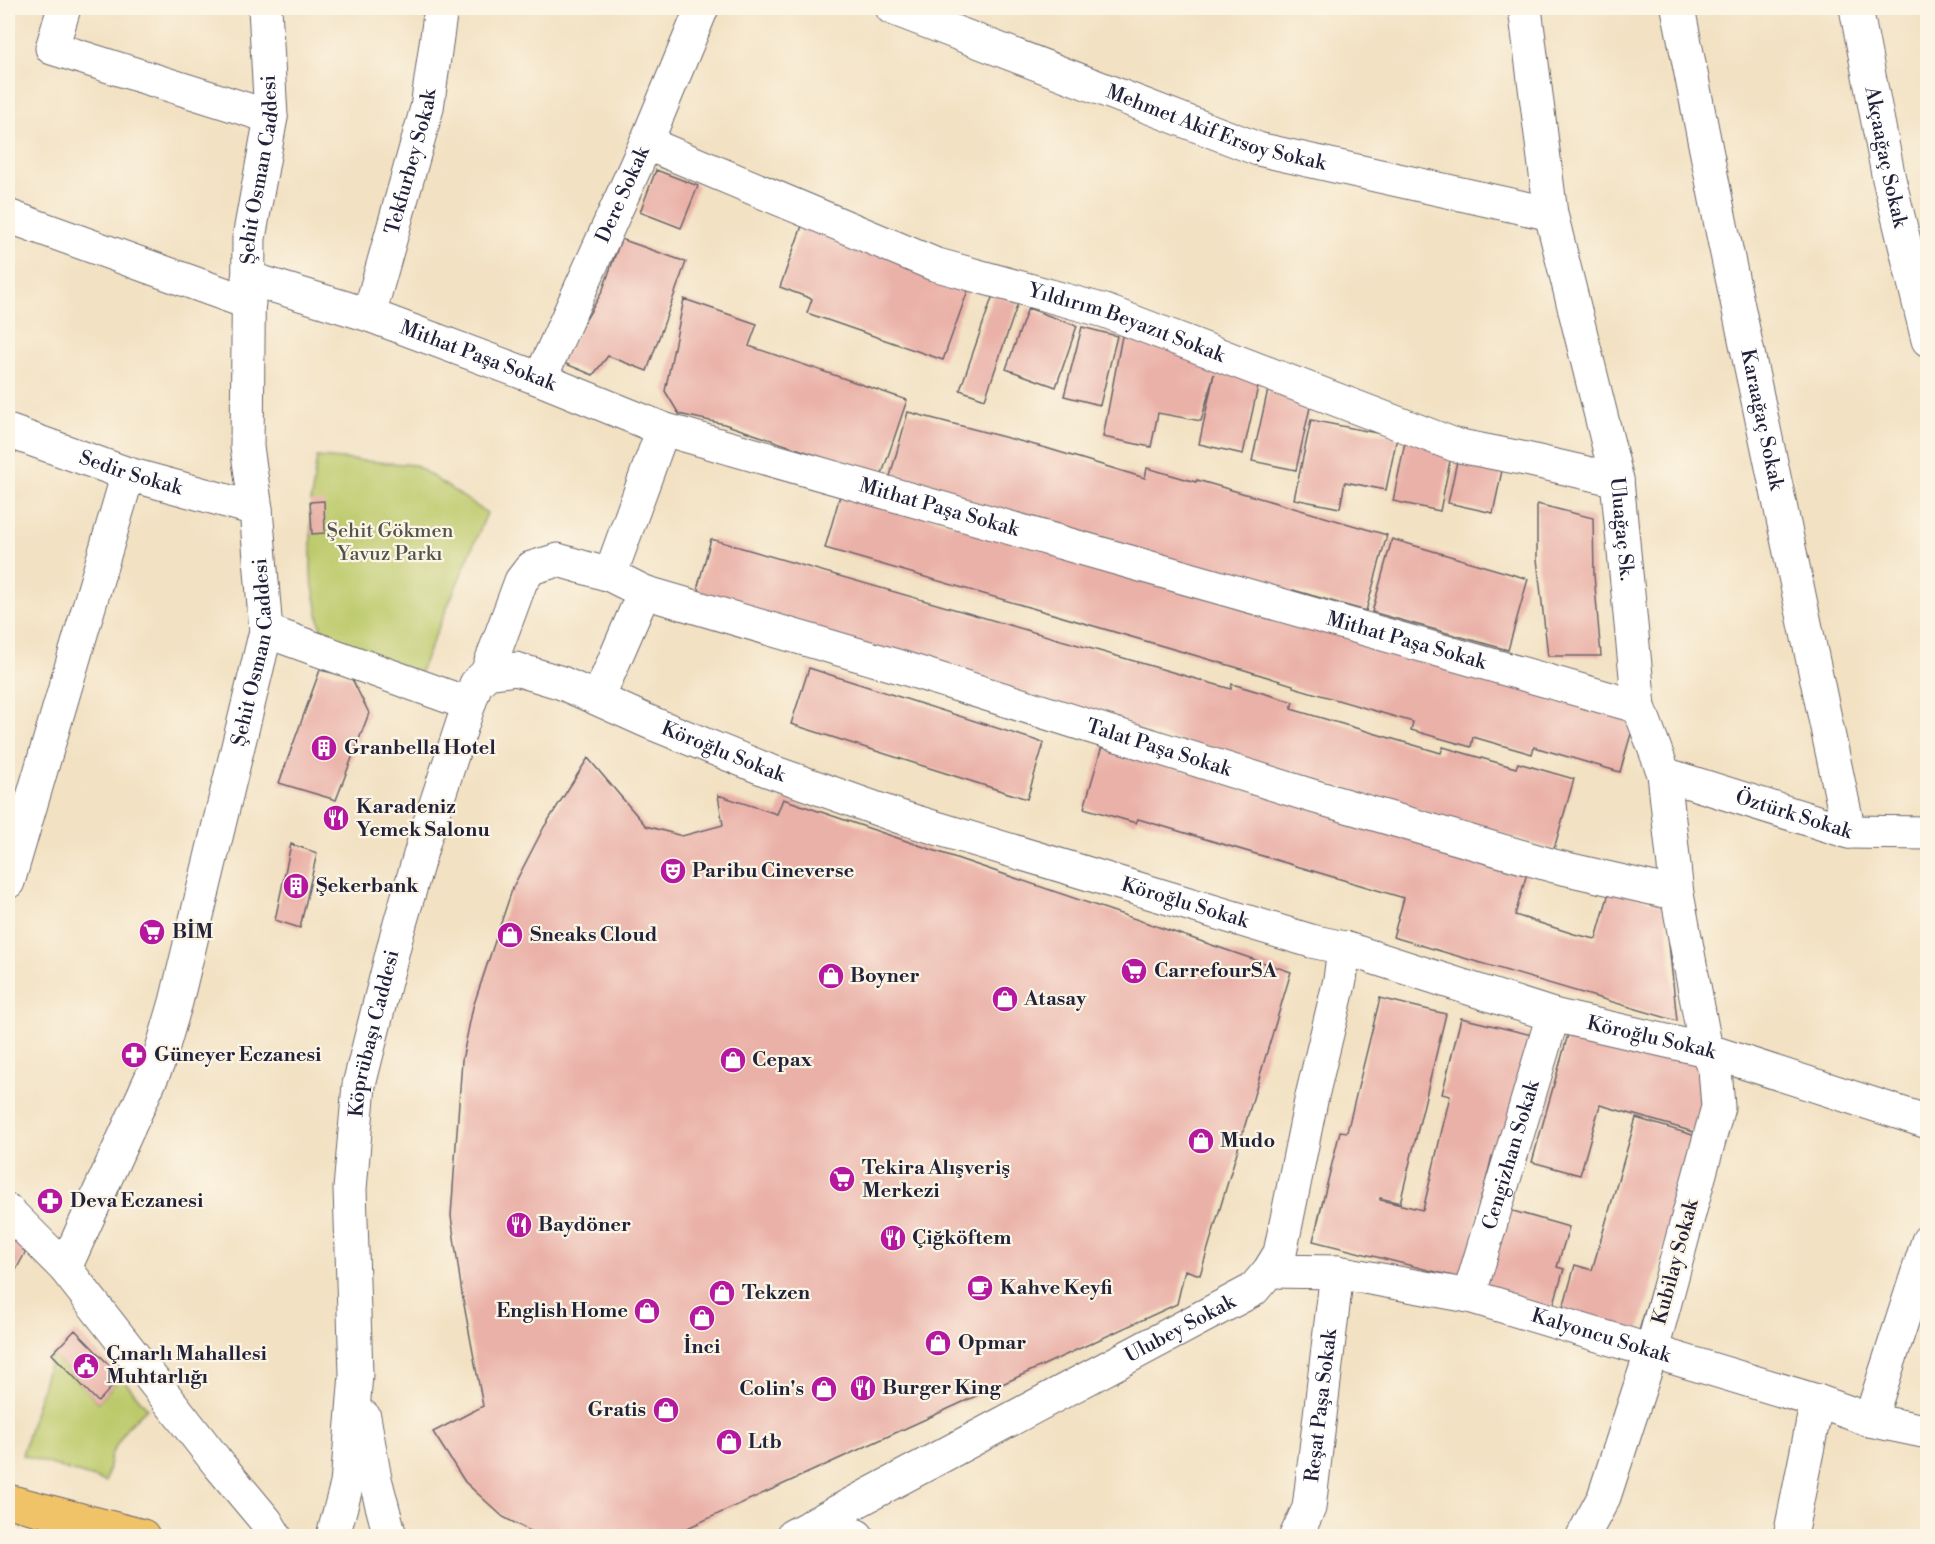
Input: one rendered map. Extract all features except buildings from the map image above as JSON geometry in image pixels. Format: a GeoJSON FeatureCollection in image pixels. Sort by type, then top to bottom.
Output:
{"type":"FeatureCollection","features":[{"type":"Feature","properties":{"kind":"main road"},"geometry":{"type":"LineString","coordinates":[[8,1501],[143,1536]]}},
{"type":"Feature","properties":{"kind":"street"},"geometry":{"type":"LineString","coordinates":[[64,8],[52,48],[271,117]]}},
{"type":"Feature","properties":{"kind":"street","name":"Şehit Osman Caddesi"},"geometry":{"type":"LineString","coordinates":[[65,1268],[158,1064],[177,1002],[266,631],[256,509],[248,447],[249,238],[271,117],[265,8]]}},
{"type":"Feature","properties":{"kind":"street","name":"Tekfurbey Sokak"},"geometry":{"type":"LineString","coordinates":[[369,315],[427,108],[441,8]]}},
{"type":"Feature","properties":{"kind":"street","name":"Dere Sokak"},"geometry":{"type":"LineString","coordinates":[[540,379],[646,143],[702,8]]}},
{"type":"Feature","properties":{"kind":"street","name":"Mehmet Akif Ersoy Sokak"},"geometry":{"type":"LineString","coordinates":[[892,8],[1258,149],[1551,214]]}},
{"type":"Feature","properties":{"kind":"street","name":"Uluağaç Sk."},"geometry":{"type":"LineString","coordinates":[[1525,8],[1551,214],[1617,480],[1639,707],[1664,774],[1677,894],[1706,1050]]}},
{"type":"Feature","properties":{"kind":"street","name":"Karaağaç Sokak"},"geometry":{"type":"LineString","coordinates":[[1678,8],[1722,230],[1849,832]]}},
{"type":"Feature","properties":{"kind":"street","name":"Akçaağaç Sokak"},"geometry":{"type":"LineString","coordinates":[[1856,8],[1889,178],[1928,340]]}},
{"type":"Feature","properties":{"kind":"street","name":"Yıldırım Beyazıt Sokak"},"geometry":{"type":"LineString","coordinates":[[646,143],[934,264],[1105,311],[1455,445],[1617,480]]}},
{"type":"Feature","properties":{"kind":"street","name":"Mithat Paşa Sokak"},"geometry":{"type":"LineString","coordinates":[[8,216],[249,290],[369,315],[540,379],[663,429],[1639,707]]}},
{"type":"Feature","properties":{"kind":"street"},"geometry":{"type":"LineString","coordinates":[[610,575],[663,429]]}},
{"type":"Feature","properties":{"kind":"street","name":"Sedir Sokak"},"geometry":{"type":"LineString","coordinates":[[8,431],[128,474],[256,509]]}},
{"type":"Feature","properties":{"kind":"street"},"geometry":{"type":"LineString","coordinates":[[8,882],[128,474]]}},
{"type":"Feature","properties":{"kind":"street","name":"Talat Paşa Sokak"},"geometry":{"type":"LineString","coordinates":[[487,674],[521,580],[531,568],[558,560],[610,575],[644,592],[897,666],[1309,795],[1554,866],[1677,894]]}},
{"type":"Feature","properties":{"kind":"street"},"geometry":{"type":"LineString","coordinates":[[598,698],[644,592]]}},
{"type":"Feature","properties":{"kind":"street"},"geometry":{"type":"LineString","coordinates":[[266,631],[469,704],[477,684],[487,674]]}},
{"type":"Feature","properties":{"kind":"street","name":"Köroğlu Sokak"},"geometry":{"type":"LineString","coordinates":[[487,674],[516,669],[562,683],[714,750],[900,817],[1311,941],[1344,948],[1553,1015],[1706,1050],[1928,1122]]}},
{"type":"Feature","properties":{"kind":"street","name":"Köprübaşı Caddesi"},"geometry":{"type":"LineString","coordinates":[[333,1536],[347,1484],[356,1374],[350,1189],[359,1085],[402,915],[469,704]]}},
{"type":"Feature","properties":{"kind":"street","name":"Öztürk Sokak"},"geometry":{"type":"LineString","coordinates":[[1664,774],[1849,832],[1928,833]]}},
{"type":"Feature","properties":{"kind":"street","name":"Ulubey Sokak"},"geometry":{"type":"LineString","coordinates":[[792,1536],[1253,1290],[1280,1253],[1312,1096],[1340,980],[1344,948]]}},
{"type":"Feature","properties":{"kind":"street","name":"Cengizhan Sokak"},"geometry":{"type":"LineString","coordinates":[[1470,1296],[1553,1015]]}},
{"type":"Feature","properties":{"kind":"street","name":"Kubilay Sokak"},"geometry":{"type":"LineString","coordinates":[[1583,1536],[1604,1497],[1652,1350],[1718,1107],[1715,1069],[1706,1050]]}},
{"type":"Feature","properties":{"kind":"street"},"geometry":{"type":"LineString","coordinates":[[8,1211],[65,1268],[220,1466],[266,1521],[275,1536]]}},
{"type":"Feature","properties":{"kind":"street"},"geometry":{"type":"LineString","coordinates":[[1870,1420],[1928,1241]]}},
{"type":"Feature","properties":{"kind":"street","name":"Kalyoncu Sokak"},"geometry":{"type":"LineString","coordinates":[[1269,1271],[1337,1272],[1470,1296],[1817,1401],[1870,1420],[1928,1432]]}},
{"type":"Feature","properties":{"kind":"street","name":"Reşat Paşa Sokak"},"geometry":{"type":"LineString","coordinates":[[1296,1536],[1309,1508],[1337,1272]]}},
{"type":"Feature","properties":{"kind":"street","name":"Köprübaşı Caddesi"},"geometry":{"type":"LineString","coordinates":[[356,1374],[375,1479],[390,1536]]}},
{"type":"Feature","properties":{"kind":"street"},"geometry":{"type":"LineString","coordinates":[[1790,1536],[1817,1401]]}},
{"type":"Feature","properties":{"kind":"street"},"geometry":{"type":"LineString","coordinates":[[824,1520],[857,1536]]}},
{"type":"Feature","properties":{"kind":"green space","name":"Şehit Gökmen Yavuz Parkı"},"geometry":{"type":"Polygon","coordinates":[[[317,457],[415,465],[487,513],[419,674],[323,640],[311,576],[311,500],[317,457]]]}},
{"type":"Feature","properties":{"kind":"green space"},"geometry":{"type":"Polygon","coordinates":[[[52,1354],[98,1402],[121,1377],[147,1408],[127,1427],[111,1455],[106,1482],[22,1455],[52,1354]]]}},
{"type":"Feature","properties":{"kind":"place","name":"Granbella Hotel"},"geometry":{"type":"Point","coordinates":[324,748]}},
{"type":"Feature","properties":{"kind":"place","name":"Karadeniz Yemek Salonu"},"geometry":{"type":"Point","coordinates":[336,818]}},
{"type":"Feature","properties":{"kind":"place","name":"Paribu Cineverse"},"geometry":{"type":"Point","coordinates":[673,871]}},
{"type":"Feature","properties":{"kind":"place","name":"Şekerbank"},"geometry":{"type":"Point","coordinates":[296,886]}},
{"type":"Feature","properties":{"kind":"place","name":"BİM"},"geometry":{"type":"Point","coordinates":[152,932]}},
{"type":"Feature","properties":{"kind":"place","name":"Sneaks Cloud"},"geometry":{"type":"Point","coordinates":[510,935]}},
{"type":"Feature","properties":{"kind":"place","name":"CarrefourSA"},"geometry":{"type":"Point","coordinates":[1134,971]}},
{"type":"Feature","properties":{"kind":"place","name":"Boyner"},"geometry":{"type":"Point","coordinates":[831,976]}},
{"type":"Feature","properties":{"kind":"place","name":"Atasay"},"geometry":{"type":"Point","coordinates":[1005,999]}},
{"type":"Feature","properties":{"kind":"place","name":"Güneyer Eczanesi"},"geometry":{"type":"Point","coordinates":[134,1055]}},
{"type":"Feature","properties":{"kind":"place","name":"Cepax"},"geometry":{"type":"Point","coordinates":[733,1060]}},
{"type":"Feature","properties":{"kind":"place","name":"Mudo"},"geometry":{"type":"Point","coordinates":[1201,1141]}},
{"type":"Feature","properties":{"kind":"place","name":"Tekira Alışveriş Merkezi"},"geometry":{"type":"Point","coordinates":[842,1179]}},
{"type":"Feature","properties":{"kind":"place","name":"Deva Eczanesi"},"geometry":{"type":"Point","coordinates":[50,1201]}},
{"type":"Feature","properties":{"kind":"place","name":"Baydöner"},"geometry":{"type":"Point","coordinates":[519,1225]}},
{"type":"Feature","properties":{"kind":"place","name":"Çiğköftem"},"geometry":{"type":"Point","coordinates":[893,1238]}},
{"type":"Feature","properties":{"kind":"place","name":"Kahve Keyfi"},"geometry":{"type":"Point","coordinates":[980,1288]}},
{"type":"Feature","properties":{"kind":"place","name":"Tekzen"},"geometry":{"type":"Point","coordinates":[722,1293]}},
{"type":"Feature","properties":{"kind":"place","name":"English Home"},"geometry":{"type":"Point","coordinates":[647,1311]}},
{"type":"Feature","properties":{"kind":"place","name":"İnci"},"geometry":{"type":"Point","coordinates":[702,1318]}},
{"type":"Feature","properties":{"kind":"place","name":"Opmar"},"geometry":{"type":"Point","coordinates":[938,1343]}},
{"type":"Feature","properties":{"kind":"place","name":"Çınarlı Mahallesi Muhtarlığı"},"geometry":{"type":"Point","coordinates":[86,1366]}},
{"type":"Feature","properties":{"kind":"place","name":"Burger King"},"geometry":{"type":"Point","coordinates":[863,1388]}},
{"type":"Feature","properties":{"kind":"place","name":"Colin's"},"geometry":{"type":"Point","coordinates":[824,1389]}},
{"type":"Feature","properties":{"kind":"place","name":"Gratis"},"geometry":{"type":"Point","coordinates":[666,1410]}},
{"type":"Feature","properties":{"kind":"place","name":"Ltb"},"geometry":{"type":"Point","coordinates":[729,1442]}}]}
